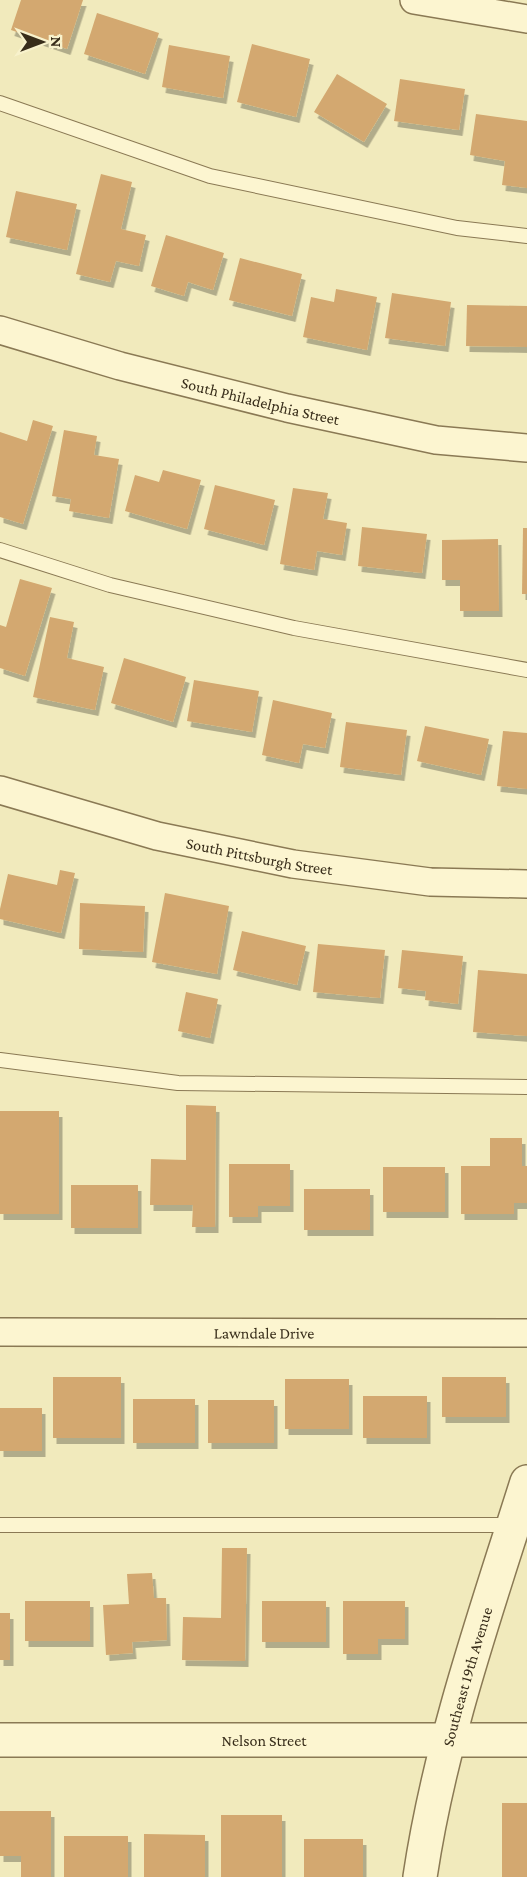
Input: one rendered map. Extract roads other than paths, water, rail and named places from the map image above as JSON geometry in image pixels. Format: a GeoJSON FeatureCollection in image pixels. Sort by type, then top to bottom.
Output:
{"type":"FeatureCollection","features":[{"type":"Feature","properties":{"kind":"street"},"geometry":{"type":"LineString","coordinates":[[416,0],[527,19]]}},
{"type":"Feature","properties":{"kind":"street","name":"South Philadelphia Street"},"geometry":{"type":"LineString","coordinates":[[0,330],[120,366],[287,408],[436,440],[527,448]]}},
{"type":"Feature","properties":{"kind":"street","name":"South Pittsburgh Street"},"geometry":{"type":"LineString","coordinates":[[0,790],[157,836],[292,864],[430,882],[527,885]]}},
{"type":"Feature","properties":{"kind":"street","name":"Lawndale Drive"},"geometry":{"type":"LineString","coordinates":[[0,1332],[527,1333]]}},
{"type":"Feature","properties":{"kind":"street","name":"Southeast 19th Avenue"},"geometry":{"type":"LineString","coordinates":[[420,1877],[426,1831],[447,1740],[527,1482]]}},
{"type":"Feature","properties":{"kind":"street","name":"Nelson Street"},"geometry":{"type":"LineString","coordinates":[[0,1740],[527,1740]]}},
{"type":"Feature","properties":{"kind":"lane"},"geometry":{"type":"LineString","coordinates":[[0,103],[210,176],[457,228],[527,236]]}},
{"type":"Feature","properties":{"kind":"lane"},"geometry":{"type":"LineString","coordinates":[[0,550],[110,585],[294,628],[527,670]]}},
{"type":"Feature","properties":{"kind":"lane"},"geometry":{"type":"LineString","coordinates":[[0,1060],[178,1083],[527,1087]]}},
{"type":"Feature","properties":{"kind":"lane"},"geometry":{"type":"LineString","coordinates":[[0,1525],[513,1526]]}}]}
